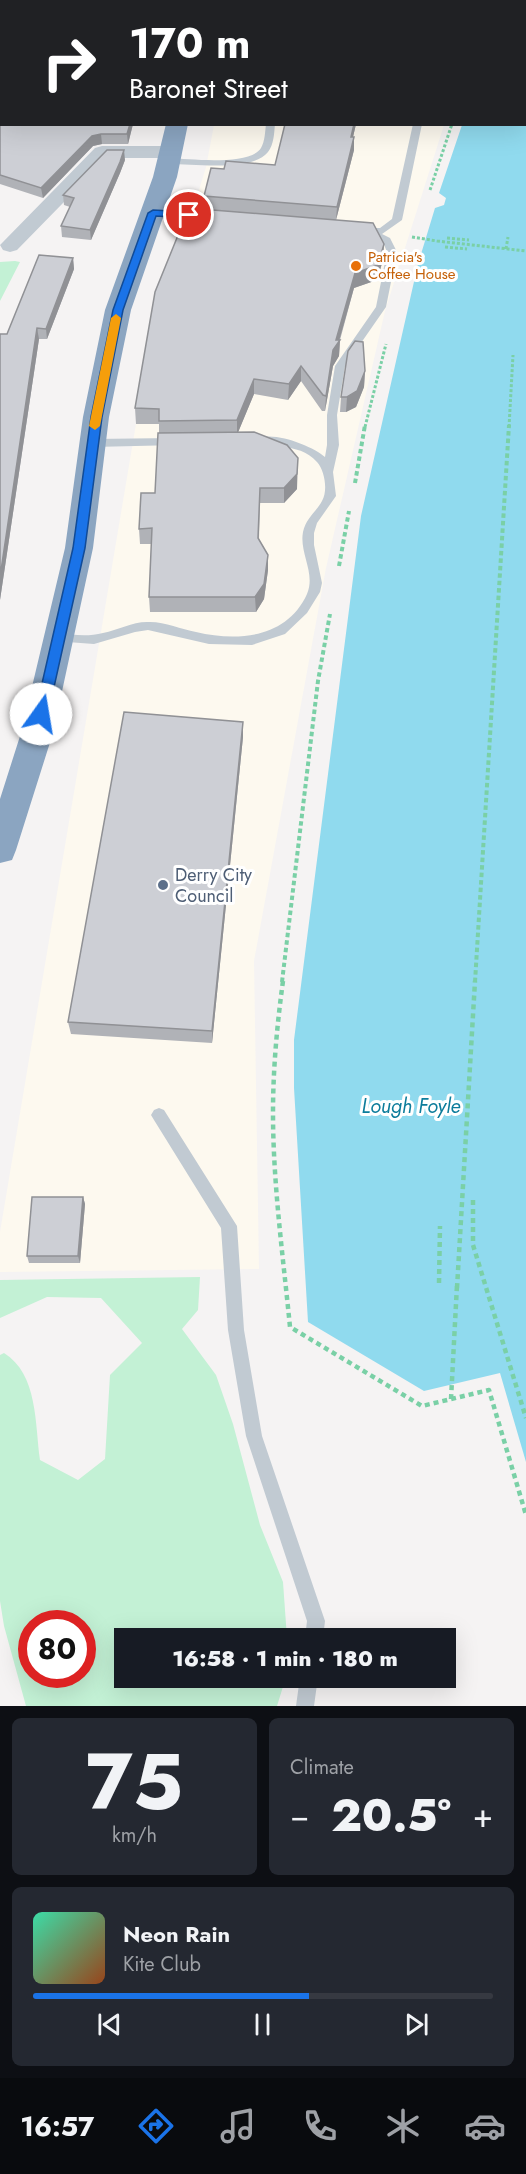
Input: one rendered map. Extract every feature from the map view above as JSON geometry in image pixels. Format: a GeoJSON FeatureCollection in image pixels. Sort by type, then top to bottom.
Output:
{"type":"FeatureCollection","features":[{"type":"Feature","properties":{"kind":"highway"},"geometry":{"type":"LineString","coordinates":[[0,850],[37,733],[79,548],[93,443],[118,310],[153,213],[171,156],[177,126]]}},
{"type":"Feature","properties":{"kind":"street"},"geometry":{"type":"LineString","coordinates":[[10,246],[102,152],[171,156]]}},
{"type":"Feature","properties":{"kind":"street"},"geometry":{"type":"LineString","coordinates":[[153,213],[261,222]]}},
{"type":"Feature","properties":{"kind":"street"},"geometry":{"type":"LineString","coordinates":[[344,229],[368,231]]}},
{"type":"Feature","properties":{"kind":"lane"},"geometry":{"type":"LineString","coordinates":[[171,156],[225,162],[257,158],[266,149],[272,126]]}},
{"type":"Feature","properties":{"kind":"lane"},"geometry":{"type":"LineString","coordinates":[[58,638],[99,639],[128,628],[149,626],[209,640],[233,640],[274,635],[290,625],[303,612],[317,584],[308,544],[310,526],[330,496],[328,472],[333,445],[332,415],[340,366],[381,307],[418,126]]}},
{"type":"Feature","properties":{"kind":"lane"},"geometry":{"type":"LineString","coordinates":[[368,231],[381,231],[390,227],[397,220],[399,213]]}},
{"type":"Feature","properties":{"kind":"lane"},"geometry":{"type":"LineString","coordinates":[[368,231],[387,240],[392,252]]}},
{"type":"Feature","properties":{"kind":"lane"},"geometry":{"type":"LineString","coordinates":[[248,441],[295,443],[310,450],[328,472]]}},
{"type":"Feature","properties":{"kind":"lane"},"geometry":{"type":"LineString","coordinates":[[93,443],[192,442]]}},
{"type":"Feature","properties":{"kind":"lane"},"geometry":{"type":"LineString","coordinates":[[159,1115],[229,1226],[236,1330],[254,1436],[316,1621],[315,1628]]}},
{"type":"Feature","properties":{"kind":"lane"},"geometry":{"type":"LineString","coordinates":[[305,1706],[307,1688]]}},
{"type":"Feature","properties":{"kind":"path"},"geometry":{"type":"LineString","coordinates":[[429,192],[451,126]]}},
{"type":"Feature","properties":{"kind":"path"},"geometry":{"type":"LineString","coordinates":[[412,244],[418,226]]}},
{"type":"Feature","properties":{"kind":"path"},"geometry":{"type":"LineString","coordinates":[[506,249],[508,237]]}},
{"type":"Feature","properties":{"kind":"path"},"geometry":{"type":"LineString","coordinates":[[447,238],[469,240]]}},
{"type":"Feature","properties":{"kind":"path"},"geometry":{"type":"LineString","coordinates":[[426,240],[526,251]]}},
{"type":"Feature","properties":{"kind":"path"},"geometry":{"type":"LineString","coordinates":[[437,242],[444,242]]}},
{"type":"Feature","properties":{"kind":"path"},"geometry":{"type":"LineString","coordinates":[[445,247],[467,249]]}},
{"type":"Feature","properties":{"kind":"path"},"geometry":{"type":"LineString","coordinates":[[354,489],[366,418],[387,340]]}},
{"type":"Feature","properties":{"kind":"path"},"geometry":{"type":"LineString","coordinates":[[457,1288],[513,355]]}},
{"type":"Feature","properties":{"kind":"path"},"geometry":{"type":"LineString","coordinates":[[338,571],[351,500]]}},
{"type":"Feature","properties":{"kind":"path"},"geometry":{"type":"LineString","coordinates":[[332,606],[318,681],[276,1037],[273,1114],[278,1202],[290,1327],[422,1406],[489,1390],[526,1515]]}},
{"type":"Feature","properties":{"kind":"path"},"geometry":{"type":"LineString","coordinates":[[473,1200],[473,1245],[526,1418]]}},
{"type":"Feature","properties":{"kind":"path"},"geometry":{"type":"LineString","coordinates":[[439,1283],[440,1226]]}},
{"type":"Feature","properties":{"kind":"path"},"geometry":{"type":"LineString","coordinates":[[451,1399],[458,1261]]}},
{"type":"Feature","properties":{"kind":"shaded area"},"geometry":{"type":"Polygon","coordinates":[[[214,126],[444,126],[385,311],[326,568],[254,961],[259,1269],[0,1272],[0,1232],[155,311],[186,233],[206,167],[214,126]]]}},
{"type":"Feature","properties":{"kind":"green space"},"geometry":{"type":"Polygon","coordinates":[[[0,262],[20,262],[0,301],[0,262]]]}},
{"type":"Feature","properties":{"kind":"green space"},"geometry":{"type":"Polygon","coordinates":[[[200,1277],[198,1310],[182,1329],[216,1375],[233,1424],[260,1525],[283,1582],[286,1628],[114,1628],[114,1688],[283,1688],[277,1706],[26,1706],[21,1688],[96,1688],[96,1610],[18,1610],[18,1677],[4,1626],[0,1601],[0,1355],[4,1353],[15,1362],[29,1387],[33,1401],[40,1460],[78,1480],[105,1459],[110,1375],[142,1343],[101,1298],[47,1297],[0,1318],[0,1280],[200,1277]]]}},
{"type":"Feature","properties":{"kind":"water","name":"Lough Foyle"},"geometry":{"type":"Polygon","coordinates":[[[462,126],[526,126],[526,1462],[500,1373],[424,1391],[308,1322],[294,1088],[294,1040],[361,516],[418,264],[435,208],[444,205],[446,198],[439,193],[462,126]]]}},
{"type":"Feature","properties":{"kind":"building"},"geometry":{"type":"Polygon","coordinates":[[[0,126],[129,126],[127,134],[92,136],[41,188],[0,175],[0,126]]]}},
{"type":"Feature","properties":{"kind":"building"},"geometry":{"type":"Polygon","coordinates":[[[285,126],[354,126],[351,137],[354,137],[337,207],[204,196],[211,168],[224,169],[226,161],[275,165],[285,126]]]}},
{"type":"Feature","properties":{"kind":"building"},"geometry":{"type":"Polygon","coordinates":[[[107,150],[124,150],[90,230],[61,226],[74,198],[63,195],[107,150]]]}},
{"type":"Feature","properties":{"kind":"building"},"geometry":{"type":"Polygon","coordinates":[[[200,209],[373,223],[384,244],[378,265],[355,273],[336,340],[340,340],[333,350],[326,396],[301,366],[289,384],[254,379],[237,420],[159,421],[159,409],[135,408],[155,292],[185,218],[197,219],[200,209]]]}},
{"type":"Feature","properties":{"kind":"building"},"geometry":{"type":"Polygon","coordinates":[[[39,255],[73,258],[46,329],[37,328],[0,577],[0,334],[7,334],[39,255]]]}},
{"type":"Feature","properties":{"kind":"building"},"geometry":{"type":"Polygon","coordinates":[[[355,341],[363,342],[365,371],[357,391],[347,397],[341,397],[348,351],[355,341]]]}},
{"type":"Feature","properties":{"kind":"building"},"geometry":{"type":"Polygon","coordinates":[[[254,432],[287,445],[298,458],[297,474],[284,488],[260,488],[258,538],[268,555],[264,584],[255,597],[149,597],[152,528],[139,529],[141,493],[155,493],[158,433],[254,432]]]}},
{"type":"Feature","properties":{"kind":"building","name":"Derry City Council"},"geometry":{"type":"Polygon","coordinates":[[[124,712],[243,722],[212,1031],[68,1022],[124,712]]]}},
{"type":"Feature","properties":{"kind":"building"},"geometry":{"type":"Polygon","coordinates":[[[32,1197],[83,1197],[78,1256],[27,1256],[32,1197]]]}},
{"type":"Feature","properties":{"kind":"slow traffic"},"geometry":{"type":"LineString","coordinates":[[95,426],[116,318]]}},
{"type":"Feature","properties":{"kind":"place","name":"Patricia's Coffee House"},"geometry":{"type":"Point","coordinates":[356,266]}},
{"type":"Feature","properties":{"kind":"place","name":"Derry City Council"},"geometry":{"type":"Point","coordinates":[163,885]}},
{"type":"Feature","properties":{"kind":"route"},"geometry":{"type":"LineString","coordinates":[[41,714],[79,548],[96,417],[118,310],[153,213],[189,215]]}}]}
